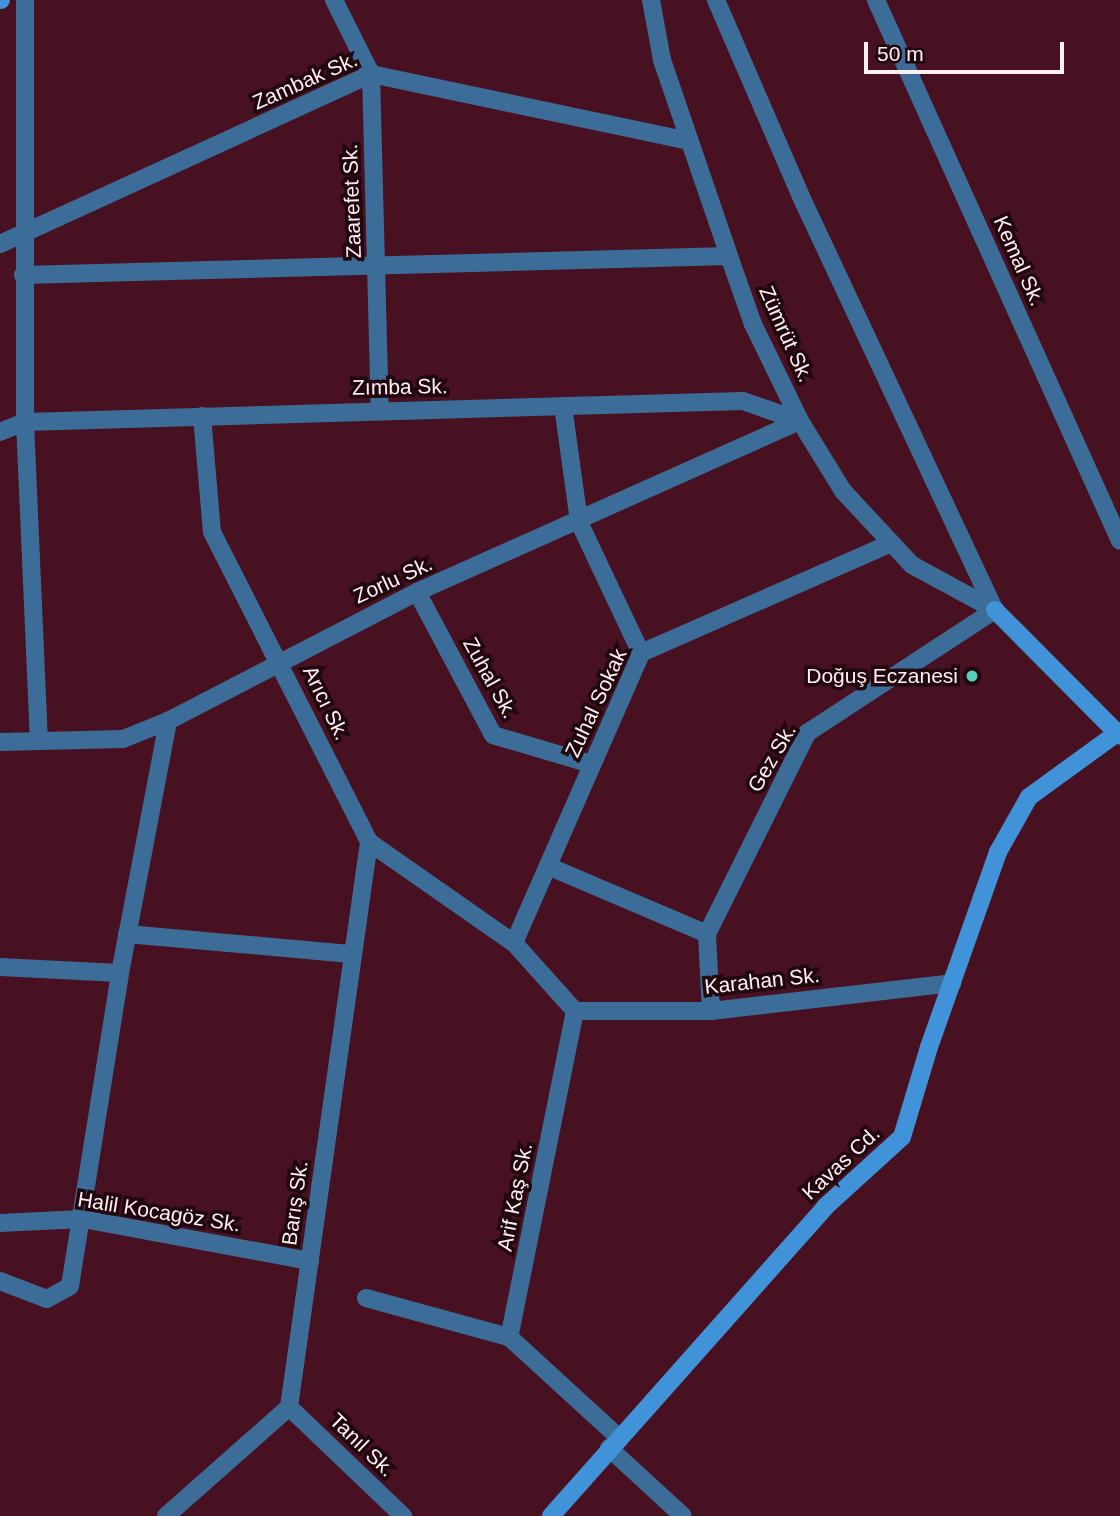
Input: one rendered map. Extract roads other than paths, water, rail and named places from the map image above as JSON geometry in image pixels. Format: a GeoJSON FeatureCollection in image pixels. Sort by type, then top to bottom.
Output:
{"type":"FeatureCollection","features":[{"type":"Feature","properties":{"kind":"street"},"geometry":{"type":"LineString","coordinates":[[25,0],[22,235],[25,422],[39,741]]}},
{"type":"Feature","properties":{"kind":"street","name":"Zaarefet Sk."},"geometry":{"type":"LineString","coordinates":[[334,0],[371,74],[380,410]]}},
{"type":"Feature","properties":{"kind":"street","name":"Zümrüt Sk."},"geometry":{"type":"LineString","coordinates":[[651,0],[662,60],[688,141],[753,324],[800,421],[843,491],[912,565],[995,610]]}},
{"type":"Feature","properties":{"kind":"street"},"geometry":{"type":"LineString","coordinates":[[716,0],[804,203],[995,610],[1119,734]]}},
{"type":"Feature","properties":{"kind":"street","name":"Kemal Sk."},"geometry":{"type":"LineString","coordinates":[[878,0],[1120,541]]}},
{"type":"Feature","properties":{"kind":"street","name":"Zambak Sk."},"geometry":{"type":"LineString","coordinates":[[0,244],[371,74],[688,141]]}},
{"type":"Feature","properties":{"kind":"street"},"geometry":{"type":"LineString","coordinates":[[23,275],[729,256]]}},
{"type":"Feature","properties":{"kind":"street","name":"Zımba Sk."},"geometry":{"type":"LineString","coordinates":[[0,432],[25,422],[743,401],[800,421]]}},
{"type":"Feature","properties":{"kind":"street"},"geometry":{"type":"LineString","coordinates":[[563,406],[579,522],[641,653]]}},
{"type":"Feature","properties":{"kind":"street","name":"Arıcı Sk."},"geometry":{"type":"LineString","coordinates":[[202,416],[212,532],[369,842],[514,943]]}},
{"type":"Feature","properties":{"kind":"street","name":"Zorlu Sk."},"geometry":{"type":"LineString","coordinates":[[0,742],[123,739],[169,721],[279,661],[417,592],[579,522],[800,421]]}},
{"type":"Feature","properties":{"kind":"street","name":"Zuhal Sokak"},"geometry":{"type":"LineString","coordinates":[[514,943],[550,867],[591,764],[641,653],[891,543]]}},
{"type":"Feature","properties":{"kind":"street","name":"Zuhal Sk."},"geometry":{"type":"LineString","coordinates":[[417,592],[493,736],[591,764]]}},
{"type":"Feature","properties":{"kind":"street","name":"Gez Sk."},"geometry":{"type":"LineString","coordinates":[[711,1011],[707,934],[807,733],[995,610]]}},
{"type":"Feature","properties":{"kind":"street"},"geometry":{"type":"LineString","coordinates":[[0,1281],[40,1298],[63,1294],[70,1286],[83,1219],[120,973],[169,721]]}},
{"type":"Feature","properties":{"kind":"street","name":"Kavas Cd."},"geometry":{"type":"LineString","coordinates":[[551,1516],[825,1207],[902,1137],[952,983],[999,852],[1029,797],[1119,734]]}},
{"type":"Feature","properties":{"kind":"street","name":"Barış Sk."},"geometry":{"type":"LineString","coordinates":[[289,1407],[369,842]]}},
{"type":"Feature","properties":{"kind":"street"},"geometry":{"type":"LineString","coordinates":[[550,867],[707,934]]}},
{"type":"Feature","properties":{"kind":"street"},"geometry":{"type":"LineString","coordinates":[[127,934],[354,954]]}},
{"type":"Feature","properties":{"kind":"street"},"geometry":{"type":"LineString","coordinates":[[514,943],[575,1011]]}},
{"type":"Feature","properties":{"kind":"street"},"geometry":{"type":"LineString","coordinates":[[0,967],[120,973]]}},
{"type":"Feature","properties":{"kind":"street","name":"Karahan Sk."},"geometry":{"type":"LineString","coordinates":[[575,1011],[711,1011],[952,983]]}},
{"type":"Feature","properties":{"kind":"street","name":"Arif Kaş Sk."},"geometry":{"type":"LineString","coordinates":[[509,1337],[575,1011]]}},
{"type":"Feature","properties":{"kind":"street","name":"Halil Kocagöz Sk."},"geometry":{"type":"LineString","coordinates":[[0,1223],[83,1219],[310,1261]]}},
{"type":"Feature","properties":{"kind":"street"},"geometry":{"type":"LineString","coordinates":[[366,1298],[509,1337],[614,1442],[683,1516]]}},
{"type":"Feature","properties":{"kind":"street"},"geometry":{"type":"LineString","coordinates":[[166,1516],[289,1407]]}},
{"type":"Feature","properties":{"kind":"street","name":"Tanıl Sk."},"geometry":{"type":"LineString","coordinates":[[289,1407],[403,1516]]}},
{"type":"Feature","properties":{"kind":"place","name":"Doğuş Eczanesi"},"geometry":{"type":"Point","coordinates":[972,676]}}]}
